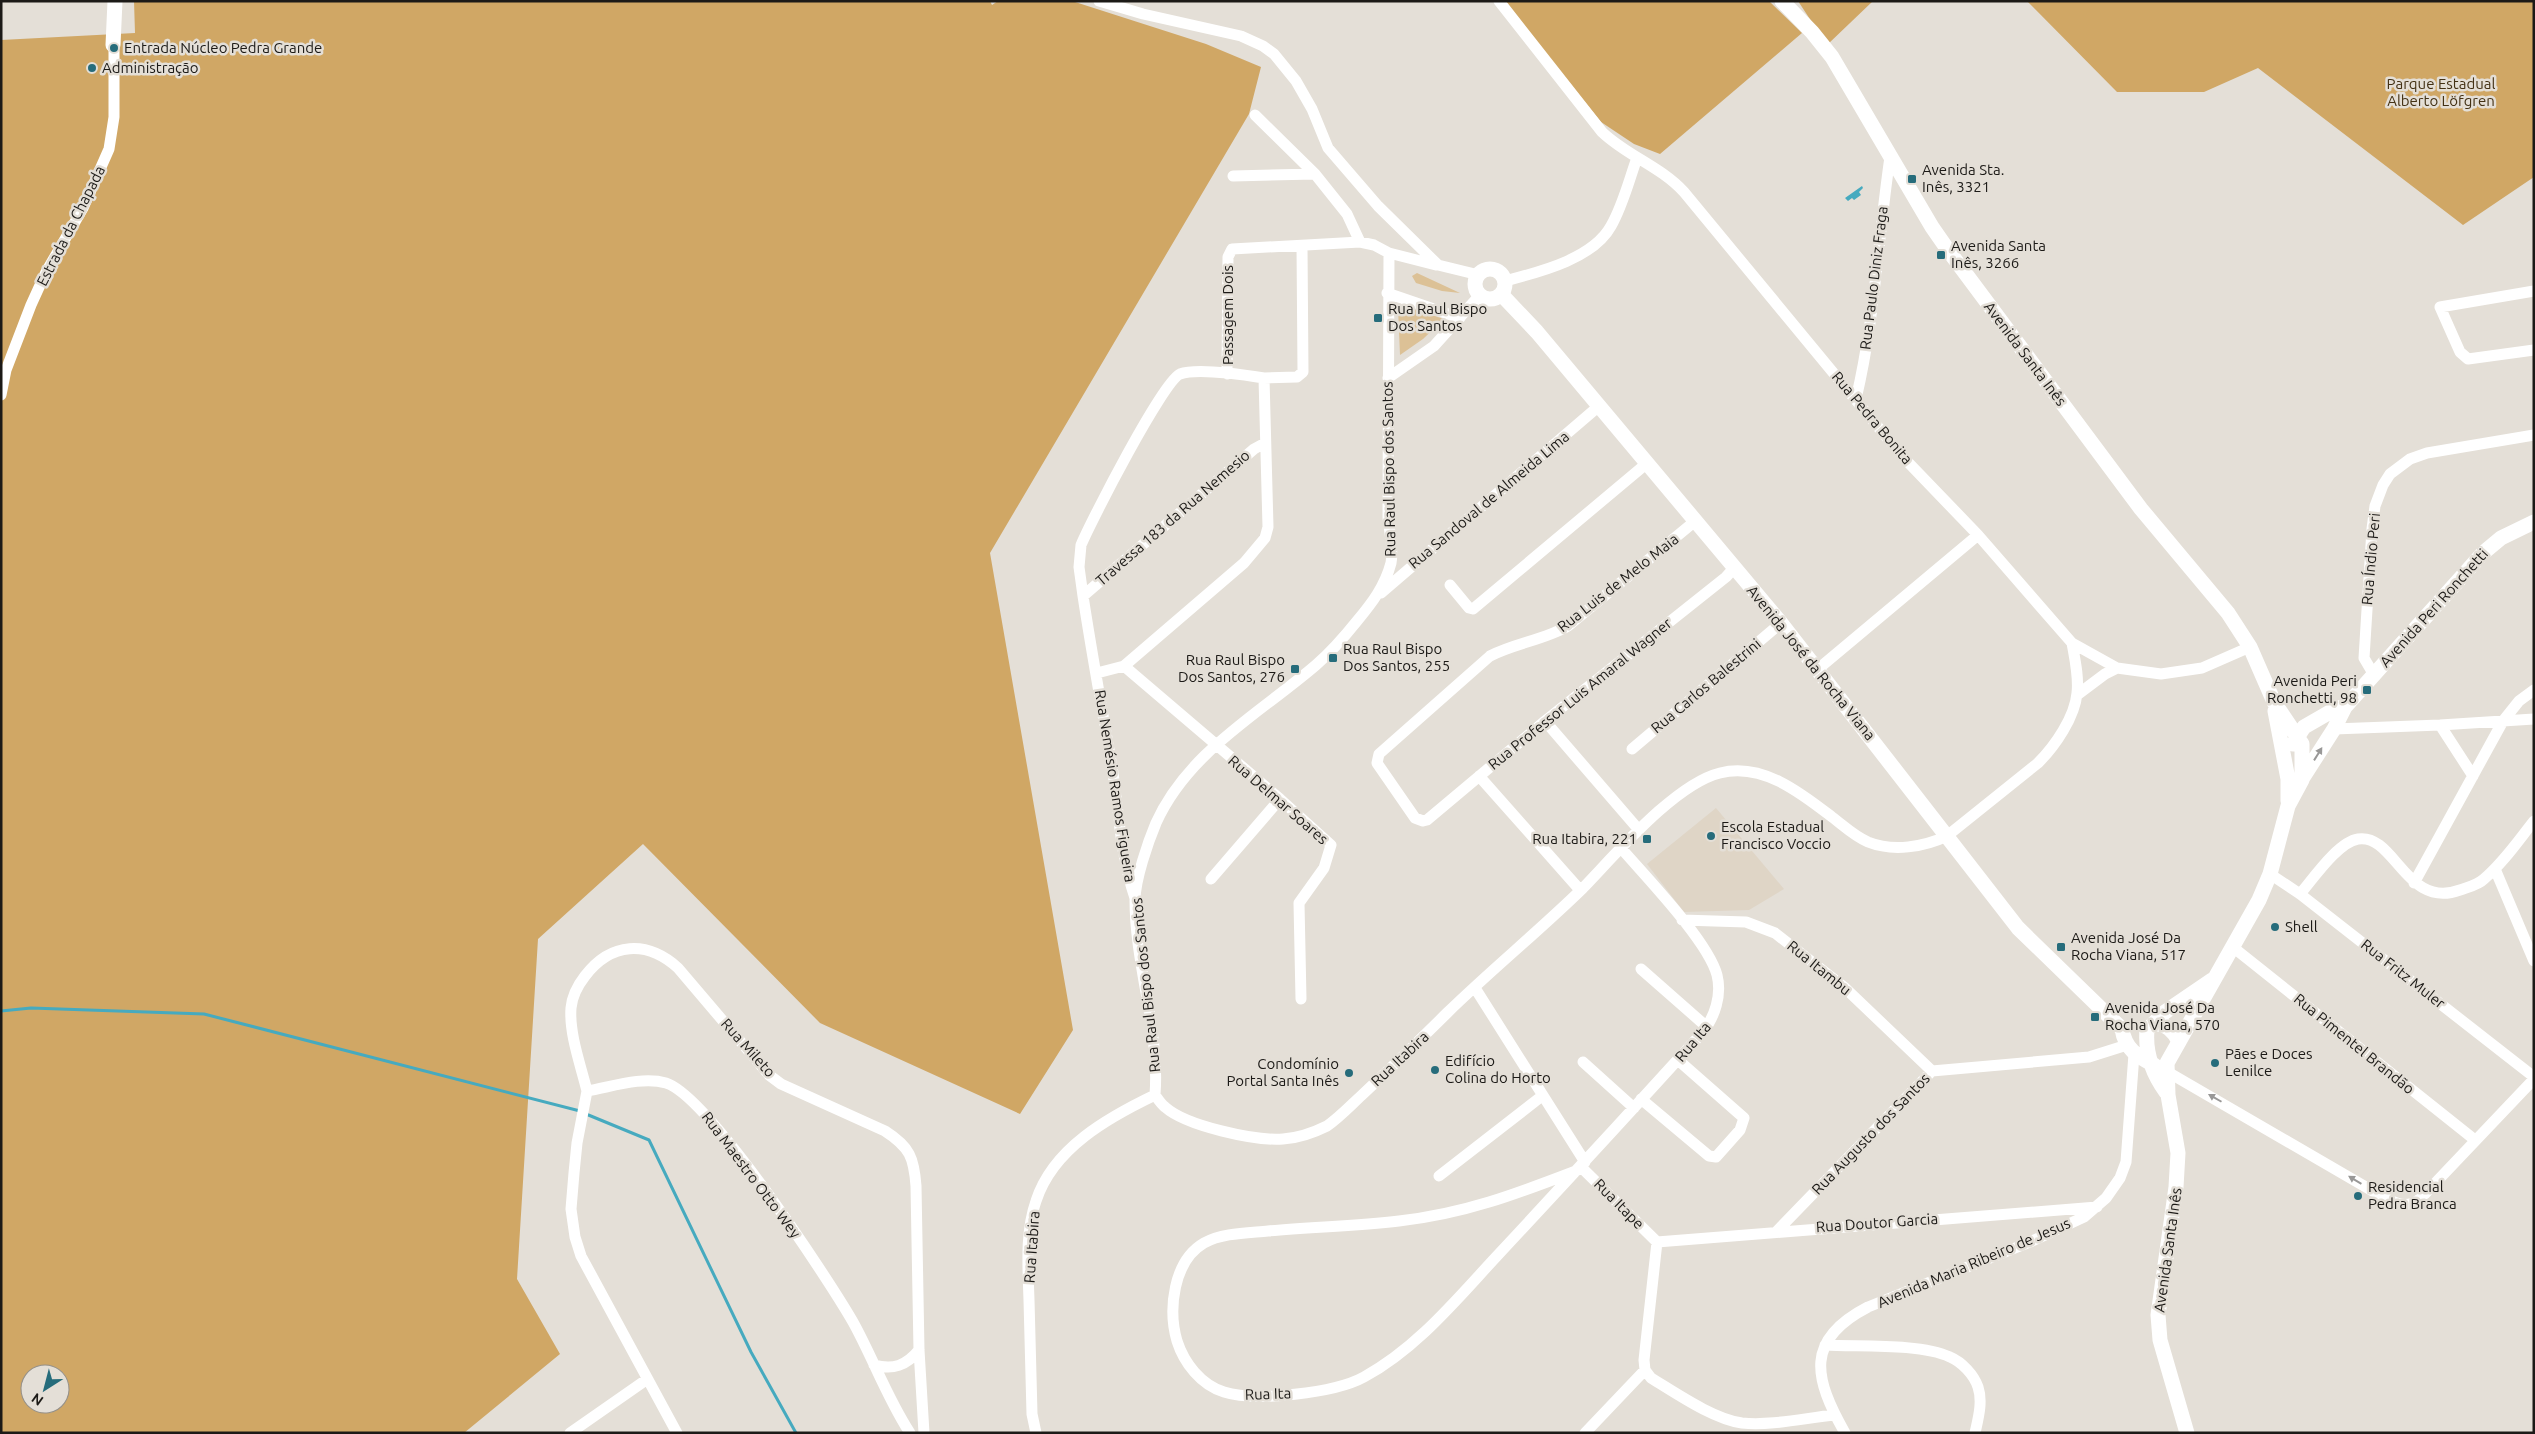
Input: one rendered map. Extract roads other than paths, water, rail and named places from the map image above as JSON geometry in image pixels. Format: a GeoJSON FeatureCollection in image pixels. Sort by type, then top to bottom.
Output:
{"type":"FeatureCollection","features":[{"type":"Feature","properties":{"kind":"main road"},"geometry":{"type":"LineString","coordinates":[[114,48],[115,1]]}},
{"type":"Feature","properties":{"kind":"main road","name":"Avenida Santa Inês"},"geometry":{"type":"LineString","coordinates":[[1782,1],[1812,32],[1832,57],[1932,227],[2129,494],[2222,605],[2250,648],[2274,702],[2298,742]]}},
{"type":"Feature","properties":{"kind":"main road"},"geometry":{"type":"LineString","coordinates":[[1486,270],[1494,270],[1502,275],[1503,288],[1493,299],[1480,295],[1476,286],[1478,275],[1486,270]]}},
{"type":"Feature","properties":{"kind":"main road","name":"Avenida José da Rocha Viana"},"geometry":{"type":"LineString","coordinates":[[1503,288],[1694,522],[1781,623],[2018,928],[2122,1029]]}},
{"type":"Feature","properties":{"kind":"main road","name":"Avenida Peri Ronchetti"},"geometry":{"type":"LineString","coordinates":[[2345,707],[2483,553],[2501,538],[2534,522]]}},
{"type":"Feature","properties":{"kind":"main road","name":"Avenida Santa Inês"},"geometry":{"type":"LineString","coordinates":[[2274,702],[2279,733],[2295,780]]}},
{"type":"Feature","properties":{"kind":"main road"},"geometry":{"type":"LineString","coordinates":[[2295,780],[2334,729],[2345,707]]}},
{"type":"Feature","properties":{"kind":"main road"},"geometry":{"type":"LineString","coordinates":[[2179,1042],[2175,1034],[2160,1024],[2150,1027],[2122,1029],[2130,1050],[2159,1068],[2167,1063],[2179,1042],[2212,980],[2234,948],[2270,874],[2295,780],[2298,742],[2304,727],[2337,708],[2345,707]]}},
{"type":"Feature","properties":{"kind":"main road"},"geometry":{"type":"LineString","coordinates":[[2279,733],[2298,742],[2334,729]]}},
{"type":"Feature","properties":{"kind":"main road"},"geometry":{"type":"LineString","coordinates":[[2150,1027],[2165,1012],[2212,980]]}},
{"type":"Feature","properties":{"kind":"main road","name":"Avenida Santa Inês"},"geometry":{"type":"LineString","coordinates":[[2150,1027],[2145,1048],[2159,1068],[2159,1082],[2168,1095],[2177,1143],[2176,1187],[2158,1315],[2160,1340],[2187,1433]]}},
{"type":"Feature","properties":{"kind":"street"},"geometry":{"type":"LineString","coordinates":[[1099,1],[1143,14],[1241,36],[1263,46],[1274,54],[1296,81],[1312,109],[1328,148],[1378,206],[1438,265]]}},
{"type":"Feature","properties":{"kind":"street","name":"Rua Pedra Bonita"},"geometry":{"type":"LineString","coordinates":[[1499,1],[1602,132],[1637,158],[1664,173],[1684,192],[1902,456],[1978,535],[2072,643],[2117,668]]}},
{"type":"Feature","properties":{"kind":"street","name":"Estrada da Chapada"},"geometry":{"type":"LineString","coordinates":[[1,395],[6,370],[31,305],[46,272],[83,208],[109,149],[114,117],[114,48]]}},
{"type":"Feature","properties":{"kind":"street"},"geometry":{"type":"LineString","coordinates":[[1255,116],[1315,174],[1347,214],[1360,242]]}},
{"type":"Feature","properties":{"kind":"street","name":"Rua Paulo Diniz Fraga"},"geometry":{"type":"LineString","coordinates":[[1856,399],[1875,287],[1890,157]]}},
{"type":"Feature","properties":{"kind":"street"},"geometry":{"type":"LineString","coordinates":[[1503,288],[1570,260],[1603,237],[1617,214],[1637,158]]}},
{"type":"Feature","properties":{"kind":"street"},"geometry":{"type":"LineString","coordinates":[[1234,176],[1315,174]]}},
{"type":"Feature","properties":{"kind":"street"},"geometry":{"type":"LineString","coordinates":[[1302,246],[1360,242],[1374,245],[1388,253],[1478,275]]}},
{"type":"Feature","properties":{"kind":"street","name":"Passagem Dois"},"geometry":{"type":"LineString","coordinates":[[1227,374],[1228,257],[1232,250],[1237,248],[1302,246]]}},
{"type":"Feature","properties":{"kind":"street","name":"Rua Nemésio Ramos Figueira"},"geometry":{"type":"LineString","coordinates":[[1134,898],[1126,873],[1097,673],[1083,596],[1079,567],[1081,545],[1155,405],[1170,382],[1181,374],[1227,374],[1264,378],[1297,377],[1303,372],[1302,246]]}},
{"type":"Feature","properties":{"kind":"street","name":"Rua Raul Bispo dos Santos"},"geometry":{"type":"LineString","coordinates":[[1155,1095],[1156,1053],[1134,898],[1146,850],[1157,822],[1172,795],[1214,745],[1317,664],[1346,634],[1379,594],[1391,561],[1388,517],[1388,253]]}},
{"type":"Feature","properties":{"kind":"street"},"geometry":{"type":"LineString","coordinates":[[2534,291],[2440,307],[2460,352],[2468,359],[2534,350]]}},
{"type":"Feature","properties":{"kind":"street"},"geometry":{"type":"LineString","coordinates":[[1388,293],[1460,318]]}},
{"type":"Feature","properties":{"kind":"street"},"geometry":{"type":"LineString","coordinates":[[1388,378],[1434,346],[1480,295]]}},
{"type":"Feature","properties":{"kind":"street","name":"Rua Nemésio Ramos Figueira"},"geometry":{"type":"LineString","coordinates":[[1097,673],[1124,666],[1244,563],[1265,538],[1268,527],[1264,378]]}},
{"type":"Feature","properties":{"kind":"street","name":"Rua Sandoval de Almeida Lima"},"geometry":{"type":"LineString","coordinates":[[1379,594],[1599,406]]}},
{"type":"Feature","properties":{"kind":"street","name":"Rua Índio Peri"},"geometry":{"type":"LineString","coordinates":[[2374,675],[2364,658],[2372,529],[2375,506],[2383,485],[2390,474],[2410,459],[2427,454],[2534,435]]}},
{"type":"Feature","properties":{"kind":"street","name":"Travessa 183 da Rua Nemesio"},"geometry":{"type":"LineString","coordinates":[[1083,596],[1254,449],[1265,443]]}},
{"type":"Feature","properties":{"kind":"street"},"geometry":{"type":"LineString","coordinates":[[1450,585],[1469,608],[1473,609],[1646,464]]}},
{"type":"Feature","properties":{"kind":"street","name":"Rua Luis de Melo Maia"},"geometry":{"type":"LineString","coordinates":[[1427,820],[1423,821],[1415,818],[1377,763],[1377,757],[1382,751],[1478,665],[1512,646],[1548,636],[1568,626],[1694,522]]}},
{"type":"Feature","properties":{"kind":"street"},"geometry":{"type":"LineString","coordinates":[[1818,669],[1978,535]]}},
{"type":"Feature","properties":{"kind":"street","name":"Rua Professor Luis Amaral Wagner"},"geometry":{"type":"LineString","coordinates":[[1427,820],[1545,721],[1726,577],[1734,568]]}},
{"type":"Feature","properties":{"kind":"street","name":"Rua Carlos Balestrini"},"geometry":{"type":"LineString","coordinates":[[1632,749],[1781,623]]}},
{"type":"Feature","properties":{"kind":"street"},"geometry":{"type":"LineString","coordinates":[[2072,643],[2077,695]]}},
{"type":"Feature","properties":{"kind":"street"},"geometry":{"type":"LineString","coordinates":[[2077,695],[2104,674],[2117,668],[2161,674],[2185,672],[2222,661],[2250,648]]}},
{"type":"Feature","properties":{"kind":"street","name":"Rua Delmar Soares"},"geometry":{"type":"LineString","coordinates":[[1124,666],[1214,745],[1280,798],[1331,845],[1324,868],[1299,903],[1301,999]]}},
{"type":"Feature","properties":{"kind":"street"},"geometry":{"type":"LineString","coordinates":[[2414,883],[2503,721],[2519,700],[2534,690]]}},
{"type":"Feature","properties":{"kind":"street","name":"Rua Itabira"},"geometry":{"type":"LineString","coordinates":[[1036,1433],[1032,1414],[1028,1259],[1036,1200],[1056,1166],[1081,1140],[1105,1121],[1155,1095],[1166,1108],[1182,1117],[1254,1139],[1284,1139],[1311,1134],[1334,1121],[1580,890],[1639,830],[1697,782],[1719,773],[1738,770],[1766,776],[1785,784],[1853,834],[1869,842],[1900,847],[1932,843],[1948,836],[2052,750],[2063,734],[2077,695]]}},
{"type":"Feature","properties":{"kind":"street"},"geometry":{"type":"LineString","coordinates":[[2334,729],[2440,726],[2534,719]]}},
{"type":"Feature","properties":{"kind":"street"},"geometry":{"type":"LineString","coordinates":[[1545,721],[1639,830]]}},
{"type":"Feature","properties":{"kind":"street"},"geometry":{"type":"LineString","coordinates":[[2440,726],[2473,776]]}},
{"type":"Feature","properties":{"kind":"street"},"geometry":{"type":"LineString","coordinates":[[1479,776],[1580,890]]}},
{"type":"Feature","properties":{"kind":"street"},"geometry":{"type":"LineString","coordinates":[[1211,879],[1280,798]]}},
{"type":"Feature","properties":{"kind":"street"},"geometry":{"type":"LineString","coordinates":[[2300,894],[2335,854],[2358,839],[2366,840],[2379,846],[2391,855],[2414,883],[2430,890],[2454,892],[2483,881],[2496,868],[2534,820]]}},
{"type":"Feature","properties":{"kind":"street","name":"Rua Ita"},"geometry":{"type":"LineString","coordinates":[[1581,1166],[1483,1206],[1454,1213],[1397,1221],[1252,1232],[1218,1237],[1203,1243],[1184,1265],[1175,1290],[1174,1326],[1180,1348],[1188,1364],[1199,1376],[1216,1389],[1234,1394],[1319,1391],[1359,1380],[1379,1368],[1440,1318],[1581,1166],[1678,1060],[1707,1027],[1715,1012],[1718,997],[1717,976],[1706,951],[1622,848]]}},
{"type":"Feature","properties":{"kind":"street"},"geometry":{"type":"LineString","coordinates":[[2496,868],[2534,961]]}},
{"type":"Feature","properties":{"kind":"street","name":"Rua Fritz Muler"},"geometry":{"type":"LineString","coordinates":[[2270,874],[2300,894],[2534,1078]]}},
{"type":"Feature","properties":{"kind":"street","name":"Rua Itambu"},"geometry":{"type":"LineString","coordinates":[[1682,920],[1746,922],[1775,933],[1844,987],[1932,1071]]}},
{"type":"Feature","properties":{"kind":"street","name":"Rua Mileto"},"geometry":{"type":"LineString","coordinates":[[587,1091],[572,1025],[571,1007],[581,981],[600,961],[613,952],[626,948],[653,952],[667,958],[684,975],[769,1075],[782,1084],[885,1131],[899,1140],[909,1152],[914,1166],[916,1186],[919,1350],[924,1433]]}},
{"type":"Feature","properties":{"kind":"street","name":"Rua Pimentel Brandão"},"geometry":{"type":"LineString","coordinates":[[2234,948],[2475,1140]]}},
{"type":"Feature","properties":{"kind":"street"},"geometry":{"type":"LineString","coordinates":[[1641,969],[1707,1027]]}},
{"type":"Feature","properties":{"kind":"street","name":"Rua Itape"},"geometry":{"type":"LineString","coordinates":[[1475,988],[1542,1096],[1581,1166],[1657,1242]]}},
{"type":"Feature","properties":{"kind":"street","name":"Rua Augusto dos Santos"},"geometry":{"type":"LineString","coordinates":[[1777,1231],[1932,1071],[2080,1059],[2130,1050]]}},
{"type":"Feature","properties":{"kind":"street","name":"Avenida Maria Ribeiro de Jesus"},"geometry":{"type":"LineString","coordinates":[[1845,1433],[1835,1415],[1821,1378],[1824,1345],[1838,1324],[1868,1307],[2066,1226],[2098,1207],[2120,1178],[2126,1162],[2130,1135],[2130,1050]]}},
{"type":"Feature","properties":{"kind":"street"},"geometry":{"type":"LineString","coordinates":[[1583,1062],[1709,1156],[1716,1156],[1740,1130],[1744,1118],[1678,1060]]}},
{"type":"Feature","properties":{"kind":"street"},"geometry":{"type":"LineString","coordinates":[[2159,1068],[2398,1204],[2414,1204],[2421,1198],[2534,1078]]}},
{"type":"Feature","properties":{"kind":"street","name":"Rua Maestro Otto Wey"},"geometry":{"type":"LineString","coordinates":[[587,1091],[653,1080],[678,1089],[694,1102],[734,1150],[807,1250],[854,1324],[910,1433]]}},
{"type":"Feature","properties":{"kind":"street"},"geometry":{"type":"LineString","coordinates":[[587,1091],[574,1173],[572,1209],[575,1237],[580,1256],[676,1433]]}},
{"type":"Feature","properties":{"kind":"street"},"geometry":{"type":"LineString","coordinates":[[1439,1176],[1542,1096]]}},
{"type":"Feature","properties":{"kind":"street","name":"Rua Doutor Garcia"},"geometry":{"type":"LineString","coordinates":[[1657,1242],[2098,1207]]}},
{"type":"Feature","properties":{"kind":"street"},"geometry":{"type":"LineString","coordinates":[[1585,1433],[1645,1370],[1657,1242]]}},
{"type":"Feature","properties":{"kind":"street"},"geometry":{"type":"LineString","coordinates":[[1824,1345],[1919,1349],[1950,1356],[1971,1374],[1978,1387],[1979,1418],[1975,1433]]}},
{"type":"Feature","properties":{"kind":"street"},"geometry":{"type":"LineString","coordinates":[[874,1365],[884,1368],[900,1366],[906,1363],[919,1350]]}},
{"type":"Feature","properties":{"kind":"street"},"geometry":{"type":"LineString","coordinates":[[1645,1370],[1651,1378],[1726,1419],[1741,1422],[1835,1415]]}},
{"type":"Feature","properties":{"kind":"street"},"geometry":{"type":"LineString","coordinates":[[570,1433],[646,1380]]}},
{"type":"Feature","properties":{"kind":"water"},"geometry":{"type":"Polygon","coordinates":[[[1862,186],[1863,188],[1859,192],[1861,195],[1854,200],[1852,198],[1848,201],[1845,198],[1862,186]]]}},
{"type":"Feature","properties":{"kind":"waterway"},"geometry":{"type":"LineString","coordinates":[[1,1011],[31,1008],[204,1014],[580,1111]]}},
{"type":"Feature","properties":{"kind":"waterway"},"geometry":{"type":"LineString","coordinates":[[586,1114],[649,1140],[751,1352],[796,1433]]}},
{"type":"Feature","properties":{"kind":"place","name":"Entrada Núcleo Pedra Grande"},"geometry":{"type":"Point","coordinates":[114,48]}},
{"type":"Feature","properties":{"kind":"place","name":"Administração"},"geometry":{"type":"Point","coordinates":[92,68]}},
{"type":"Feature","properties":{"kind":"place","name":"Avenida Sta. Inês, 3321"},"geometry":{"type":"Point","coordinates":[1912,179]}},
{"type":"Feature","properties":{"kind":"place","name":"Avenida Santa Inês, 3266"},"geometry":{"type":"Point","coordinates":[1941,255]}},
{"type":"Feature","properties":{"kind":"place","name":"Rua Raul Bispo Dos Santos"},"geometry":{"type":"Point","coordinates":[1378,318]}},
{"type":"Feature","properties":{"kind":"place","name":"Rua Raul Bispo Dos Santos, 255"},"geometry":{"type":"Point","coordinates":[1333,658]}},
{"type":"Feature","properties":{"kind":"place","name":"Rua Raul Bispo Dos Santos, 276"},"geometry":{"type":"Point","coordinates":[1295,669]}},
{"type":"Feature","properties":{"kind":"place","name":"Avenida Peri Ronchetti, 98"},"geometry":{"type":"Point","coordinates":[2367,690]}},
{"type":"Feature","properties":{"kind":"place","name":"Escola Estadual Francisco Voccio"},"geometry":{"type":"Point","coordinates":[1711,836]}},
{"type":"Feature","properties":{"kind":"place","name":"Rua Itabira, 221"},"geometry":{"type":"Point","coordinates":[1647,839]}},
{"type":"Feature","properties":{"kind":"place","name":"Shell"},"geometry":{"type":"Point","coordinates":[2275,927]}},
{"type":"Feature","properties":{"kind":"place","name":"Avenida José Da Rocha Viana, 517"},"geometry":{"type":"Point","coordinates":[2061,947]}},
{"type":"Feature","properties":{"kind":"place","name":"Avenida José Da Rocha Viana, 570"},"geometry":{"type":"Point","coordinates":[2095,1017]}},
{"type":"Feature","properties":{"kind":"place","name":"Pães e Doces Lenilce"},"geometry":{"type":"Point","coordinates":[2215,1063]}},
{"type":"Feature","properties":{"kind":"place","name":"Edifício Colina do Horto"},"geometry":{"type":"Point","coordinates":[1435,1070]}},
{"type":"Feature","properties":{"kind":"place","name":"Condomínio Portal Santa Inês"},"geometry":{"type":"Point","coordinates":[1349,1073]}},
{"type":"Feature","properties":{"kind":"place","name":"Residencial Pedra Branca"},"geometry":{"type":"Point","coordinates":[2358,1196]}},
{"type":"Feature","properties":{"kind":"park label","name":"Parque Estadual Alberto Löfgren"},"geometry":{"type":"Point","coordinates":[2441,92]}}]}
